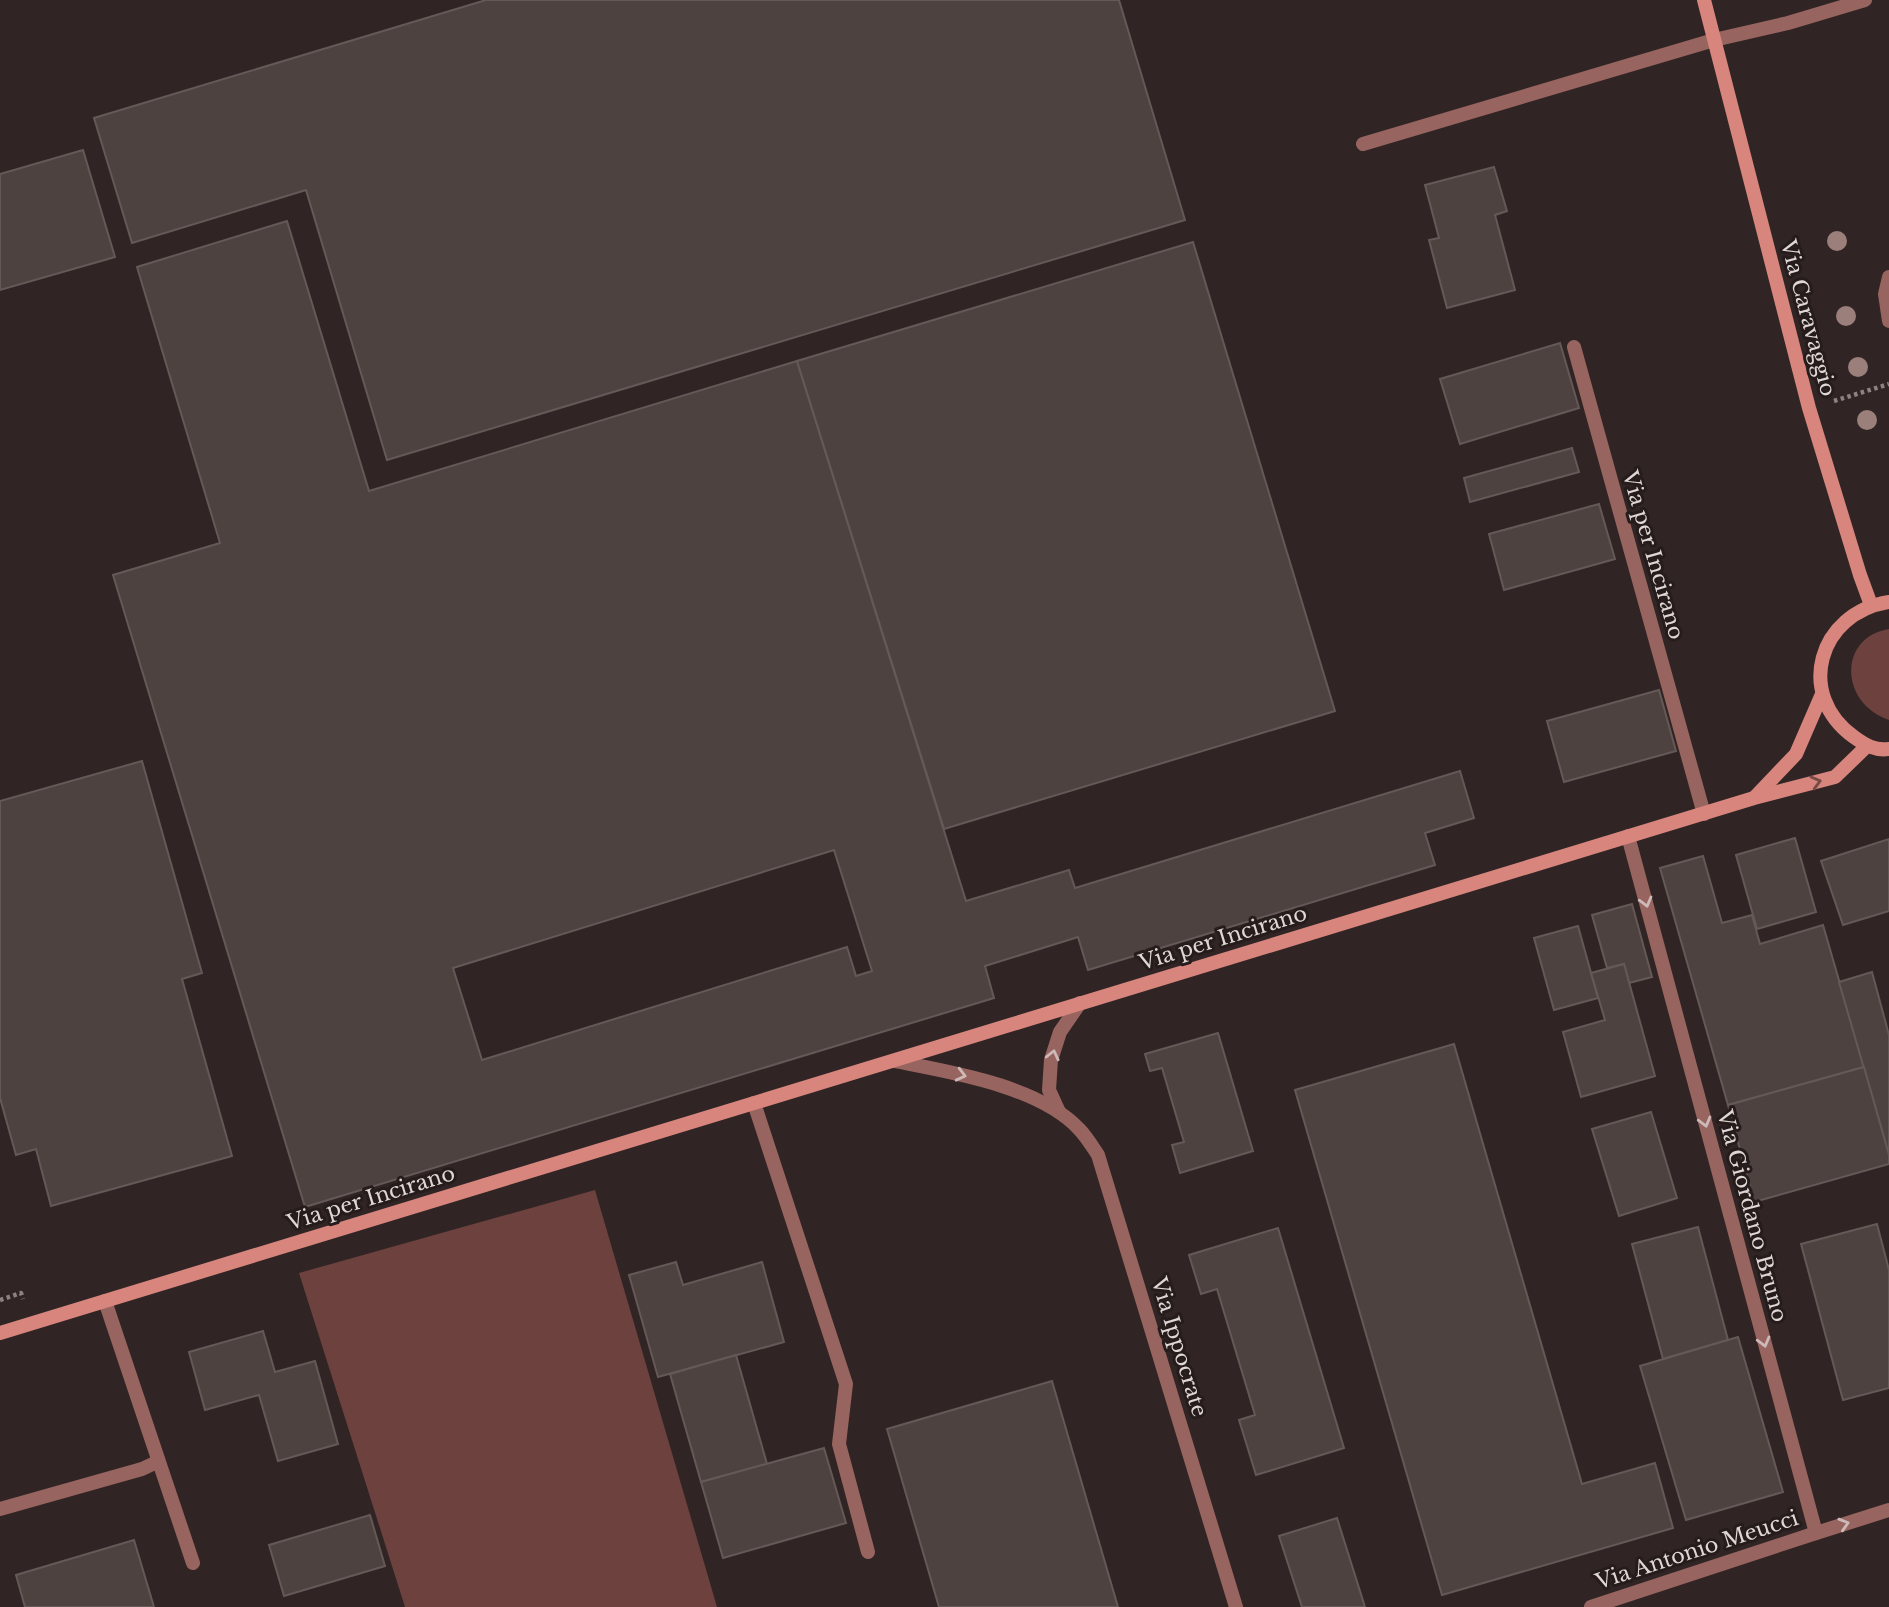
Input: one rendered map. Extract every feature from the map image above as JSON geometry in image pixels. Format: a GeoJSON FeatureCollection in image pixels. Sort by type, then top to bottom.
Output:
{"type":"FeatureCollection","features":[{"type":"Feature","properties":{"kind":"street","name":"Via Caravaggio"},"geometry":{"type":"LineString","coordinates":[[1704,0],[1810,408],[1871,605]]}},
{"type":"Feature","properties":{"kind":"street"},"geometry":{"type":"LineString","coordinates":[[1363,144],[1714,40],[1788,23],[1865,0]]}},
{"type":"Feature","properties":{"kind":"street"},"geometry":{"type":"LineString","coordinates":[[1889,277],[1885,294],[1889,321]]}},
{"type":"Feature","properties":{"kind":"street","name":"Via per Incirano"},"geometry":{"type":"LineString","coordinates":[[1574,347],[1704,814]]}},
{"type":"Feature","properties":{"kind":"street"},"geometry":{"type":"LineString","coordinates":[[1887,752],[1867,746],[1838,726],[1822,694],[1821,667],[1829,640],[1846,619],[1871,605],[1889,602]]}},
{"type":"Feature","properties":{"kind":"street","name":"Via per Incirano"},"geometry":{"type":"LineString","coordinates":[[1754,798],[1796,754],[1822,694]]}},
{"type":"Feature","properties":{"kind":"street","name":"Via per Incirano"},"geometry":{"type":"LineString","coordinates":[[0,1333],[1754,798],[1835,776],[1867,746]]}},
{"type":"Feature","properties":{"kind":"street","name":"Via Giordano Bruno"},"geometry":{"type":"LineString","coordinates":[[1629,836],[1816,1533]]}},
{"type":"Feature","properties":{"kind":"street"},"geometry":{"type":"LineString","coordinates":[[1059,1112],[1049,1090],[1051,1060],[1060,1032],[1080,1003]]}},
{"type":"Feature","properties":{"kind":"street","name":"Via Ippocrate"},"geometry":{"type":"LineString","coordinates":[[894,1061],[984,1080],[1014,1090],[1059,1112],[1079,1129],[1098,1155],[1236,1607]]}},
{"type":"Feature","properties":{"kind":"street"},"geometry":{"type":"LineString","coordinates":[[754,1103],[846,1384],[839,1444],[868,1552]]}},
{"type":"Feature","properties":{"kind":"street"},"geometry":{"type":"LineString","coordinates":[[105,1301],[193,1563]]}},
{"type":"Feature","properties":{"kind":"street"},"geometry":{"type":"LineString","coordinates":[[0,1509],[142,1469],[157,1462]]}},
{"type":"Feature","properties":{"kind":"street"},"geometry":{"type":"LineString","coordinates":[[1816,1533],[1889,1510]]}},
{"type":"Feature","properties":{"kind":"street","name":"Via Antonio Meucci"},"geometry":{"type":"LineString","coordinates":[[1591,1607],[1816,1533]]}},
{"type":"Feature","properties":{"kind":"path"},"geometry":{"type":"LineString","coordinates":[[1810,408],[1889,384]]}},
{"type":"Feature","properties":{"kind":"shaded area"},"geometry":{"type":"Polygon","coordinates":[[[1889,629],[1889,720],[1873,712],[1861,700],[1851,671],[1853,657],[1860,644],[1872,635],[1889,629]]]}},
{"type":"Feature","properties":{"kind":"shaded area"},"geometry":{"type":"Polygon","coordinates":[[[595,1190],[717,1607],[405,1607],[299,1273],[595,1190]]]}},
{"type":"Feature","properties":{"kind":"building"},"geometry":{"type":"Polygon","coordinates":[[[486,0],[1119,0],[1185,220],[387,460],[306,190],[132,243],[94,118],[486,0]]]}},
{"type":"Feature","properties":{"kind":"building"},"geometry":{"type":"Polygon","coordinates":[[[83,150],[115,257],[0,290],[0,174],[83,150]]]}},
{"type":"Feature","properties":{"kind":"building"},"geometry":{"type":"Polygon","coordinates":[[[1494,167],[1507,211],[1495,215],[1515,290],[1447,308],[1429,240],[1439,238],[1425,185],[1494,167]]]}},
{"type":"Feature","properties":{"kind":"building"},"geometry":{"type":"Polygon","coordinates":[[[287,221],[369,491],[797,361],[966,901],[1069,870],[1075,888],[1460,771],[1474,818],[1425,833],[1435,865],[1088,970],[1078,937],[985,966],[994,998],[305,1207],[113,575],[220,543],[137,267],[287,221]],[[834,850],[453,968],[482,1060],[847,947],[856,976],[872,971],[834,850]]]}},
{"type":"Feature","properties":{"kind":"building"},"geometry":{"type":"Polygon","coordinates":[[[1193,242],[1335,711],[944,829],[797,361],[1193,242]]]}},
{"type":"Feature","properties":{"kind":"building"},"geometry":{"type":"Polygon","coordinates":[[[1560,343],[1579,408],[1460,444],[1440,379],[1560,343]]]}},
{"type":"Feature","properties":{"kind":"building"},"geometry":{"type":"Polygon","coordinates":[[[1572,448],[1579,472],[1470,502],[1464,478],[1572,448]]]}},
{"type":"Feature","properties":{"kind":"building"},"geometry":{"type":"Polygon","coordinates":[[[1599,504],[1615,559],[1504,590],[1489,534],[1599,504]]]}},
{"type":"Feature","properties":{"kind":"building"},"geometry":{"type":"Polygon","coordinates":[[[1659,690],[1676,751],[1564,782],[1547,721],[1659,690]]]}},
{"type":"Feature","properties":{"kind":"building"},"geometry":{"type":"Polygon","coordinates":[[[142,761],[202,973],[182,979],[232,1156],[51,1206],[36,1149],[16,1155],[0,1098],[0,801],[142,761]]]}},
{"type":"Feature","properties":{"kind":"building"},"geometry":{"type":"Polygon","coordinates":[[[1795,838],[1816,912],[1757,929],[1736,855],[1795,838]]]}},
{"type":"Feature","properties":{"kind":"building"},"geometry":{"type":"Polygon","coordinates":[[[1889,839],[1889,911],[1843,925],[1821,861],[1889,839]]]}},
{"type":"Feature","properties":{"kind":"building"},"geometry":{"type":"Polygon","coordinates":[[[1703,856],[1722,923],[1752,915],[1760,944],[1823,925],[1864,1067],[1728,1105],[1660,868],[1703,856]]]}},
{"type":"Feature","properties":{"kind":"building"},"geometry":{"type":"Polygon","coordinates":[[[1632,904],[1652,977],[1629,983],[1624,964],[1607,968],[1592,915],[1632,904]]]}},
{"type":"Feature","properties":{"kind":"building"},"geometry":{"type":"Polygon","coordinates":[[[1578,926],[1598,998],[1554,1010],[1534,938],[1578,926]]]}},
{"type":"Feature","properties":{"kind":"building"},"geometry":{"type":"Polygon","coordinates":[[[1624,964],[1655,1076],[1581,1097],[1563,1032],[1605,1020],[1591,973],[1624,964]]]}},
{"type":"Feature","properties":{"kind":"building"},"geometry":{"type":"Polygon","coordinates":[[[1872,972],[1889,1035],[1889,1155],[1839,982],[1872,972]]]}},
{"type":"Feature","properties":{"kind":"building"},"geometry":{"type":"Polygon","coordinates":[[[1218,1033],[1253,1151],[1180,1173],[1172,1145],[1184,1142],[1162,1068],[1150,1071],[1145,1054],[1218,1033]]]}},
{"type":"Feature","properties":{"kind":"building"},"geometry":{"type":"Polygon","coordinates":[[[1454,1044],[1582,1484],[1655,1463],[1673,1528],[1442,1595],[1295,1090],[1454,1044]]]}},
{"type":"Feature","properties":{"kind":"building"},"geometry":{"type":"Polygon","coordinates":[[[1864,1067],[1889,1155],[1889,1164],[1754,1202],[1728,1105],[1864,1067]]]}},
{"type":"Feature","properties":{"kind":"building"},"geometry":{"type":"Polygon","coordinates":[[[1651,1112],[1677,1198],[1619,1216],[1592,1129],[1651,1112]]]}},
{"type":"Feature","properties":{"kind":"building"},"geometry":{"type":"Polygon","coordinates":[[[1877,1224],[1889,1270],[1889,1388],[1843,1400],[1801,1244],[1877,1224]]]}},
{"type":"Feature","properties":{"kind":"building"},"geometry":{"type":"Polygon","coordinates":[[[1698,1227],[1728,1340],[1663,1359],[1632,1244],[1698,1227]]]}},
{"type":"Feature","properties":{"kind":"building"},"geometry":{"type":"Polygon","coordinates":[[[1278,1228],[1344,1448],[1256,1475],[1239,1420],[1255,1415],[1217,1289],[1201,1294],[1189,1255],[1278,1228]]]}},
{"type":"Feature","properties":{"kind":"building"},"geometry":{"type":"Polygon","coordinates":[[[676,1262],[683,1285],[762,1262],[784,1342],[658,1377],[629,1275],[676,1262]]]}},
{"type":"Feature","properties":{"kind":"building"},"geometry":{"type":"Polygon","coordinates":[[[263,1331],[275,1372],[315,1361],[338,1444],[278,1461],[259,1395],[205,1410],[189,1352],[263,1331]]]}},
{"type":"Feature","properties":{"kind":"building"},"geometry":{"type":"Polygon","coordinates":[[[1738,1337],[1783,1492],[1686,1520],[1640,1366],[1738,1337]]]}},
{"type":"Feature","properties":{"kind":"building"},"geometry":{"type":"Polygon","coordinates":[[[736,1355],[767,1464],[701,1482],[670,1374],[736,1355]]]}},
{"type":"Feature","properties":{"kind":"building"},"geometry":{"type":"Polygon","coordinates":[[[1052,1381],[1118,1607],[939,1607],[887,1429],[1052,1381]]]}},
{"type":"Feature","properties":{"kind":"building"},"geometry":{"type":"Polygon","coordinates":[[[824,1448],[846,1523],[723,1558],[701,1482],[824,1448]]]}},
{"type":"Feature","properties":{"kind":"building"},"geometry":{"type":"Polygon","coordinates":[[[370,1515],[385,1566],[284,1596],[269,1545],[370,1515]]]}},
{"type":"Feature","properties":{"kind":"building"},"geometry":{"type":"Polygon","coordinates":[[[1337,1518],[1365,1607],[1302,1607],[1279,1536],[1337,1518]]]}},
{"type":"Feature","properties":{"kind":"building"},"geometry":{"type":"Polygon","coordinates":[[[134,1540],[154,1607],[25,1607],[16,1575],[134,1540]]]}}]}
